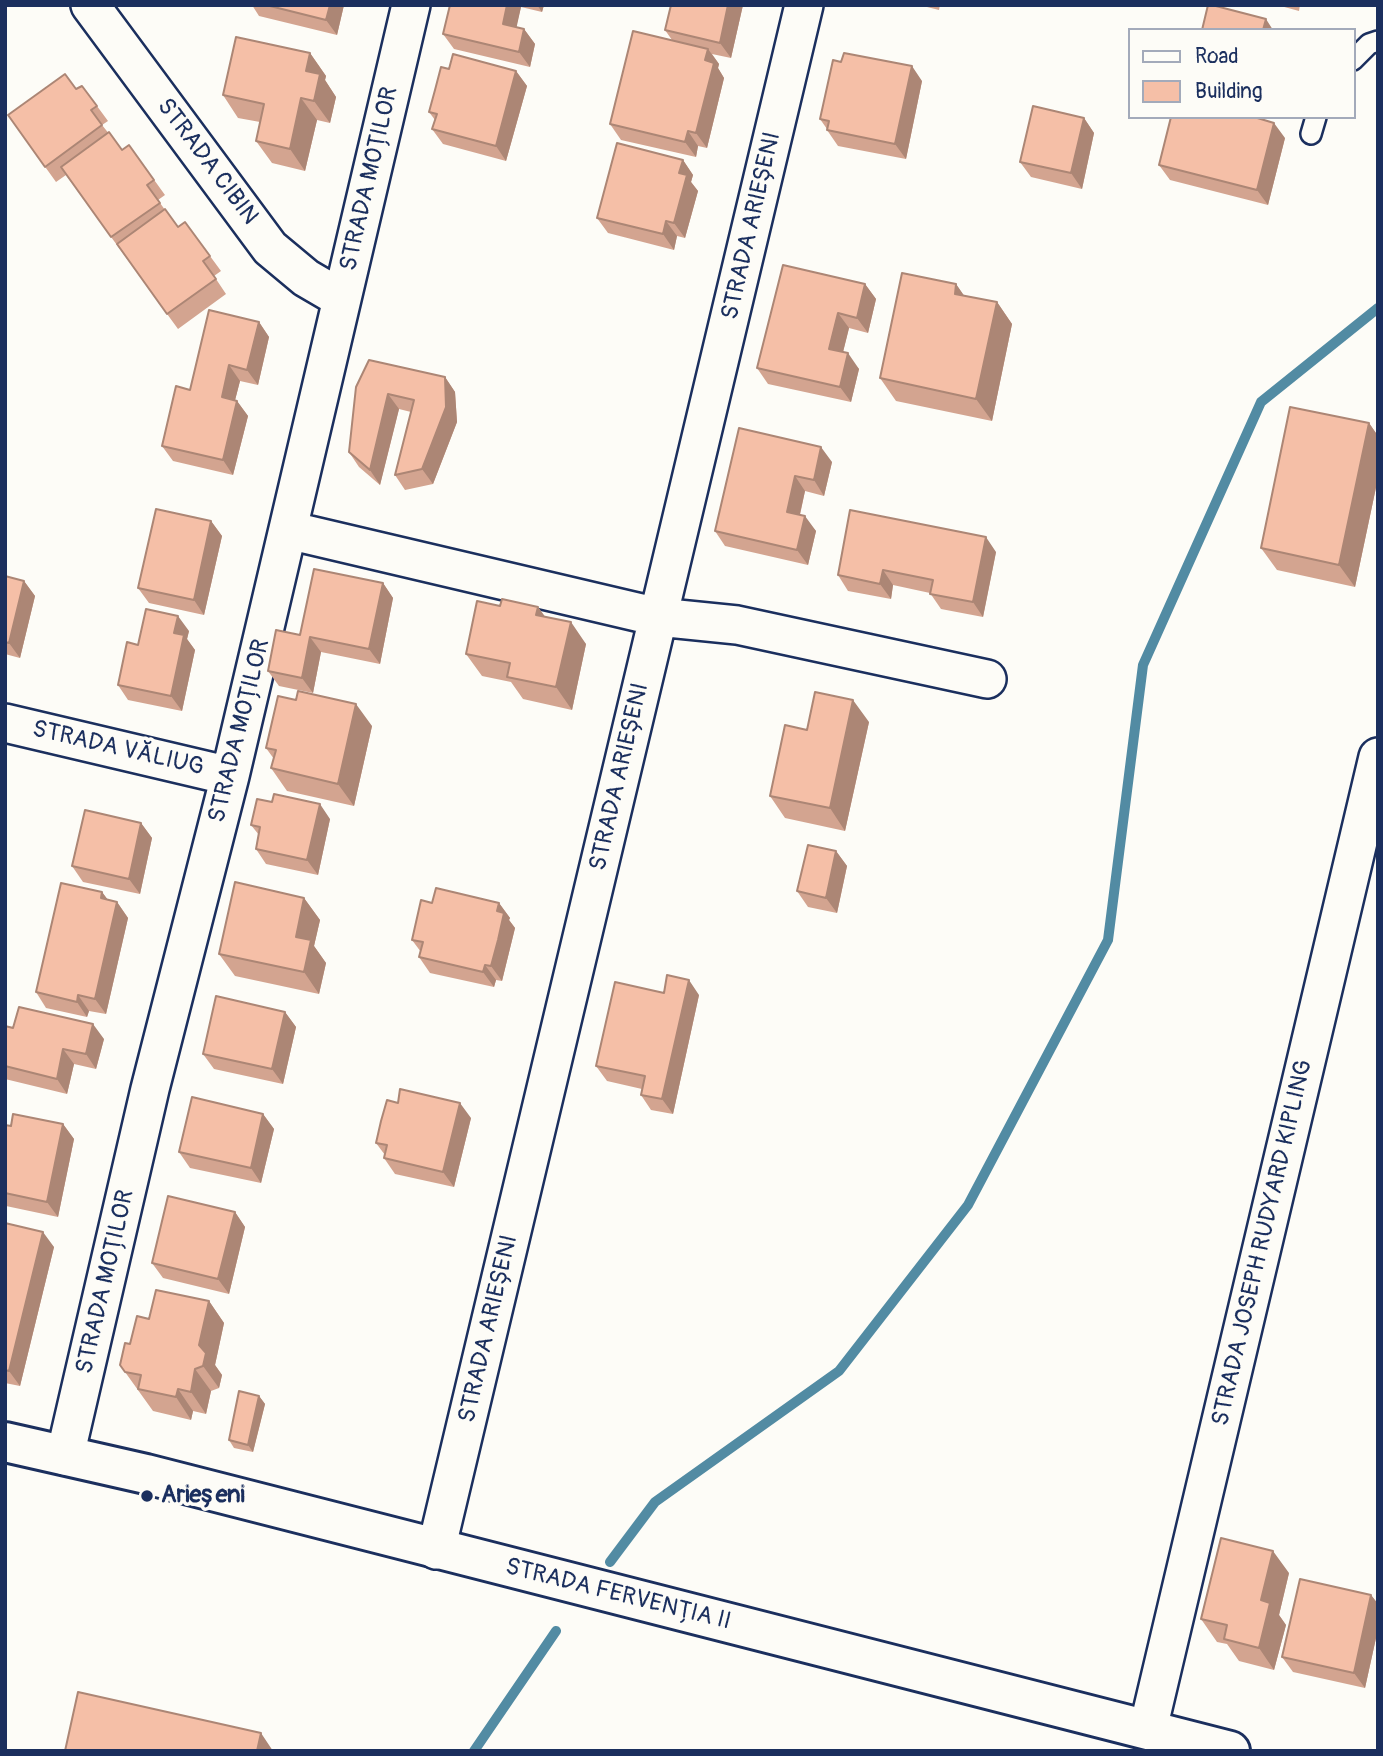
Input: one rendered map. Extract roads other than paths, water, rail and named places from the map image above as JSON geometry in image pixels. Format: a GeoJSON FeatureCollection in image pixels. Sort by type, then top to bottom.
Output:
{"type":"FeatureCollection","features":[{"type":"Feature","properties":{"kind":"street","name":"STRADA CIBIN"},"geometry":{"type":"LineString","coordinates":[[90,5],[270,247],[306,278],[342,299]]}},
{"type":"Feature","properties":{"kind":"street","name":"STRADA MOȚILOR"},"geometry":{"type":"LineString","coordinates":[[65,1456],[150,1089],[230,776],[411,5]]}},
{"type":"Feature","properties":{"kind":"street","name":"STRADA ARIEȘENI"},"geometry":{"type":"LineString","coordinates":[[436,1550],[804,5]]}},
{"type":"Feature","properties":{"kind":"street"},"geometry":{"type":"LineString","coordinates":[[288,530],[658,617],[737,625],[987,679]]}},
{"type":"Feature","properties":{"kind":"street","name":"STRADA VĂLIUG"},"geometry":{"type":"LineString","coordinates":[[5,723],[230,776]]}},
{"type":"Feature","properties":{"kind":"street","name":"STRADA JOSEPH RUDYARD KIPLING"},"geometry":{"type":"LineString","coordinates":[[1148,1730],[1378,757]]}},
{"type":"Feature","properties":{"kind":"street","name":"STRADA FERVENȚIA II"},"geometry":{"type":"LineString","coordinates":[[5,1442],[1230,1751]]}},
{"type":"Feature","properties":{"kind":"lane"},"geometry":{"type":"LineString","coordinates":[[1355,58],[1369,44],[1378,41]]}},
{"type":"Feature","properties":{"kind":"waterway"},"geometry":{"type":"LineString","coordinates":[[610,1562],[655,1502],[839,1371],[968,1205],[1108,940],[1143,665],[1261,402],[1378,308]]}},
{"type":"Feature","properties":{"kind":"waterway"},"geometry":{"type":"LineString","coordinates":[[474,1751],[556,1631]]}},
{"type":"Feature","properties":{"kind":"place","name":"Arieșeni"},"geometry":{"type":"Point","coordinates":[147,1496]}}]}
